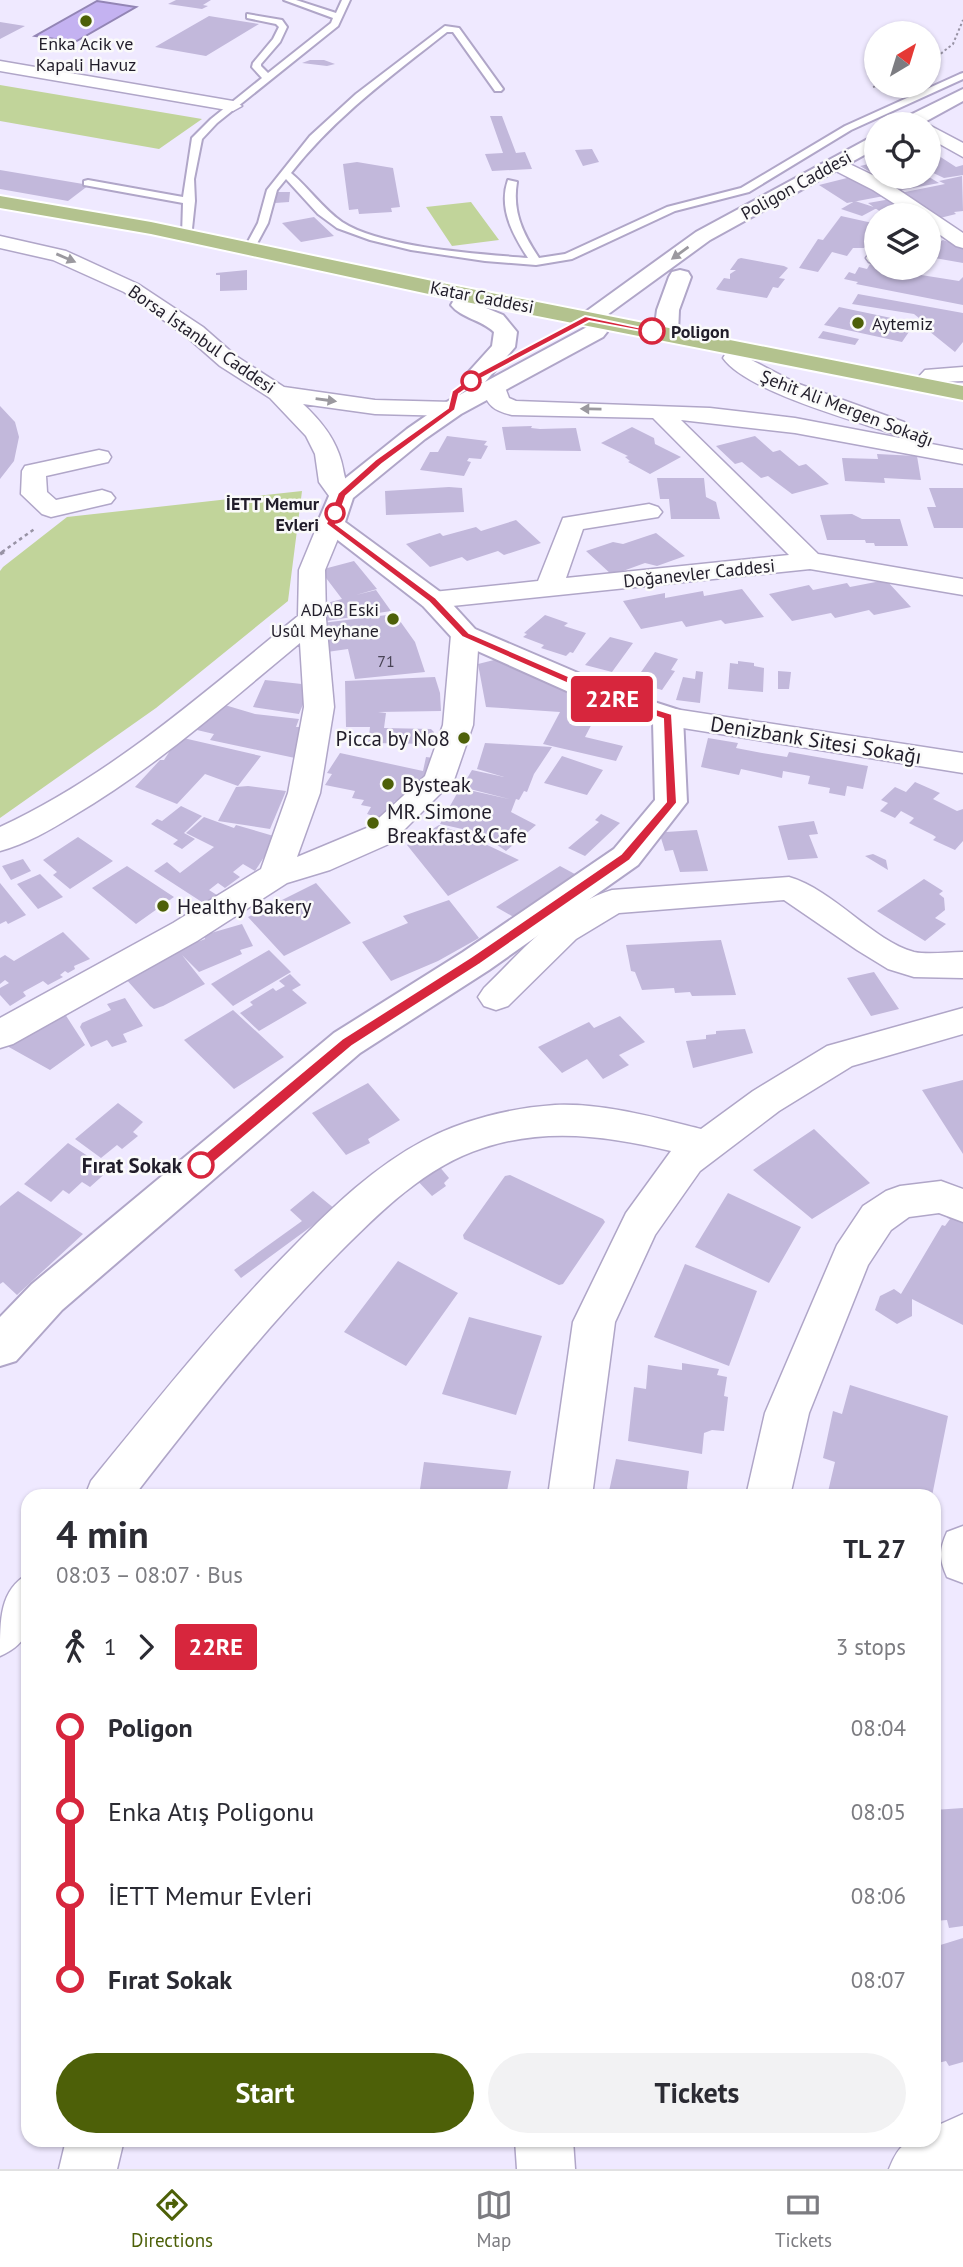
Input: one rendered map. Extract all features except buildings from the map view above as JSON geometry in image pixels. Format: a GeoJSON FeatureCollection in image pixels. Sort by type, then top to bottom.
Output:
{"type":"FeatureCollection","features":[{"type":"Feature","properties":{"kind":"main road","name":"Katar Caddesi"},"geometry":{"type":"LineString","coordinates":[[0,202],[187,236],[537,308],[591,325],[734,358],[921,390],[963,393]]}},
{"type":"Feature","properties":{"kind":"main road","name":"Katar Caddesi"},"geometry":{"type":"LineString","coordinates":[[0,215],[92,228],[214,251],[462,306],[666,333],[921,390],[963,405]]}},
{"type":"Feature","properties":{"kind":"main road"},"geometry":{"type":"LineString","coordinates":[[0,228],[66,237]]}},
{"type":"Feature","properties":{"kind":"main road"},"geometry":{"type":"LineString","coordinates":[[118,243],[214,251]]}},
{"type":"Feature","properties":{"kind":"street"},"geometry":{"type":"LineString","coordinates":[[0,66],[233,106]]}},
{"type":"Feature","properties":{"kind":"street"},"geometry":{"type":"LineString","coordinates":[[931,112],[963,94]]}},
{"type":"Feature","properties":{"kind":"street"},"geometry":{"type":"LineString","coordinates":[[941,137],[963,151]]}},
{"type":"Feature","properties":{"kind":"street","name":"Poligon Caddesi"},"geometry":{"type":"LineString","coordinates":[[591,325],[645,278],[716,230],[864,148]]}},
{"type":"Feature","properties":{"kind":"street"},"geometry":{"type":"LineString","coordinates":[[835,163],[906,203]]}},
{"type":"Feature","properties":{"kind":"street"},"geometry":{"type":"LineString","coordinates":[[941,226],[963,242]]}},
{"type":"Feature","properties":{"kind":"street","name":"Poligon Caddesi"},"geometry":{"type":"LineString","coordinates":[[591,325],[680,277],[718,242],[716,230]]}},
{"type":"Feature","properties":{"kind":"street","name":"Borsa İstanbul Caddesi"},"geometry":{"type":"LineString","coordinates":[[0,242],[59,255],[131,288],[195,332],[228,361],[278,393],[375,407],[452,409]]}},
{"type":"Feature","properties":{"kind":"street"},"geometry":{"type":"LineString","coordinates":[[666,333],[668,310],[680,277]]}},
{"type":"Feature","properties":{"kind":"street"},"geometry":{"type":"LineString","coordinates":[[537,308],[592,298],[645,278]]}},
{"type":"Feature","properties":{"kind":"street"},"geometry":{"type":"LineString","coordinates":[[462,306],[492,318],[505,328],[507,333],[502,349],[484,366],[486,382],[501,404],[524,411],[573,409],[732,417],[963,455]]}},
{"type":"Feature","properties":{"kind":"street"},"geometry":{"type":"LineString","coordinates":[[275,875],[304,793],[318,707],[312,619],[312,570],[341,495],[379,462],[452,409],[455,393],[486,382],[591,325]]}},
{"type":"Feature","properties":{"kind":"street","name":"Şehit Ali Mergen Sokağı"},"geometry":{"type":"LineString","coordinates":[[734,358],[746,369],[963,455]]}},
{"type":"Feature","properties":{"kind":"street"},"geometry":{"type":"LineString","coordinates":[[921,390],[933,375],[963,374]]}},
{"type":"Feature","properties":{"kind":"street"},"geometry":{"type":"LineString","coordinates":[[278,393],[310,422],[328,456],[329,481],[341,495]]}},
{"type":"Feature","properties":{"kind":"street"},"geometry":{"type":"LineString","coordinates":[[660,412],[810,561]]}},
{"type":"Feature","properties":{"kind":"street"},"geometry":{"type":"LineString","coordinates":[[99,457],[34,471],[34,494],[51,509],[102,498]]}},
{"type":"Feature","properties":{"kind":"street"},"geometry":{"type":"LineString","coordinates":[[550,588],[572,523],[649,512]]}},
{"type":"Feature","properties":{"kind":"street"},"geometry":{"type":"LineString","coordinates":[[331,524],[433,600],[466,635],[609,698],[668,717],[671,803],[564,930],[496,997]]}},
{"type":"Feature","properties":{"kind":"street","name":"Doğanevler Caddesi"},"geometry":{"type":"LineString","coordinates":[[433,600],[810,561],[963,587]]}},
{"type":"Feature","properties":{"kind":"street"},"geometry":{"type":"LineString","coordinates":[[0,840],[36,825],[121,772],[312,619]]}},
{"type":"Feature","properties":{"kind":"street"},"geometry":{"type":"LineString","coordinates":[[0,1034],[185,932],[275,875],[319,862],[380,835],[439,780],[458,724],[466,635]]}},
{"type":"Feature","properties":{"kind":"street","name":"Denizbank Sitesi Sokağı"},"geometry":{"type":"LineString","coordinates":[[668,717],[963,763]]}},
{"type":"Feature","properties":{"kind":"street"},"geometry":{"type":"LineString","coordinates":[[0,1347],[47,1297],[347,1043],[476,961],[587,901],[612,902],[789,888],[811,898],[875,945],[912,964],[963,965]]}},
{"type":"Feature","properties":{"kind":"street"},"geometry":{"type":"LineString","coordinates":[[571,1489],[594,1322],[640,1225],[686,1160],[766,1101],[840,1056],[963,1021]]}},
{"type":"Feature","properties":{"kind":"street"},"geometry":{"type":"LineString","coordinates":[[112,1489],[190,1389],[245,1323],[293,1272],[388,1183],[435,1152],[495,1130],[559,1120],[639,1128],[706,1145]]}},
{"type":"Feature","properties":{"kind":"street"},"geometry":{"type":"LineString","coordinates":[[770,1489],[788,1413],[851,1257],[877,1218],[900,1202],[914,1200],[941,1197],[963,1206]]}},
{"type":"Feature","properties":{"kind":"street"},"geometry":{"type":"LineString","coordinates":[[963,1548],[963,1561]]}},
{"type":"Feature","properties":{"kind":"street"},"geometry":{"type":"LineString","coordinates":[[0,1632],[21,1606]]}},
{"type":"Feature","properties":{"kind":"street"},"geometry":{"type":"LineString","coordinates":[[918,2169],[963,2143]]}},
{"type":"Feature","properties":{"kind":"street"},"geometry":{"type":"LineString","coordinates":[[88,2169],[93,2147]]}},
{"type":"Feature","properties":{"kind":"street"},"geometry":{"type":"LineString","coordinates":[[544,2147],[545,2169]]}},
{"type":"Feature","properties":{"kind":"lane"},"geometry":{"type":"LineString","coordinates":[[288,0],[338,17]]}},
{"type":"Feature","properties":{"kind":"lane"},"geometry":{"type":"LineString","coordinates":[[187,236],[190,179],[197,138],[335,24],[346,0]]}},
{"type":"Feature","properties":{"kind":"lane"},"geometry":{"type":"LineString","coordinates":[[250,16],[279,22],[283,27],[277,40],[257,63],[256,67],[268,78]]}},
{"type":"Feature","properties":{"kind":"lane"},"geometry":{"type":"LineString","coordinates":[[249,249],[263,223],[272,190],[313,138],[445,29],[456,30],[498,89]]}},
{"type":"Feature","properties":{"kind":"lane"},"geometry":{"type":"LineString","coordinates":[[286,174],[322,212],[341,226],[374,238],[473,257],[536,262],[568,257],[671,209],[745,190],[848,128],[963,76]]}},
{"type":"Feature","properties":{"kind":"lane"},"geometry":{"type":"LineString","coordinates":[[512,182],[510,216],[518,235],[536,262]]}},
{"type":"Feature","properties":{"kind":"lane"},"geometry":{"type":"LineString","coordinates":[[88,183],[190,201]]}},
{"type":"Feature","properties":{"kind":"path"},"geometry":{"type":"LineString","coordinates":[[942,53],[953,44],[963,20]]}},
{"type":"Feature","properties":{"kind":"path"},"geometry":{"type":"LineString","coordinates":[[0,554],[52,516],[51,509]]}},
{"type":"Feature","properties":{"kind":"green space"},"geometry":{"type":"Polygon","coordinates":[[[0,85],[202,119],[159,149],[0,121],[0,85]]]}},
{"type":"Feature","properties":{"kind":"green space"},"geometry":{"type":"Polygon","coordinates":[[[471,202],[499,240],[452,246],[426,207],[471,202]]]}},
{"type":"Feature","properties":{"kind":"green space"},"geometry":{"type":"Polygon","coordinates":[[[302,491],[288,601],[156,708],[0,818],[0,571],[3,567],[67,517],[302,491]]]}},
{"type":"Feature","properties":{"kind":"shaded area","name":"Enka Acik ve Kapali Havuz"},"geometry":{"type":"Polygon","coordinates":[[[97,1],[136,7],[75,42],[35,36],[97,1]]]}},
{"type":"Feature","properties":{"kind":"bus line","name":"22RE"},"geometry":{"type":"LineString","coordinates":[[201,1165],[347,1043],[476,961],[626,857],[671,803],[668,717],[609,698],[466,635],[433,600],[331,524],[341,495],[360,476],[452,409],[455,393],[477,377],[588,318],[652,331]]}},
{"type":"Feature","properties":{"kind":"place","name":"Enka Acik ve Kapali Havuz"},"geometry":{"type":"Point","coordinates":[86,21]}},
{"type":"Feature","properties":{"kind":"place","name":"Aytemiz"},"geometry":{"type":"Point","coordinates":[858,323]}},
{"type":"Feature","properties":{"kind":"place","name":"Poligon"},"geometry":{"type":"Point","coordinates":[652,331]}},
{"type":"Feature","properties":{"kind":"place","name":"İETT Memur Evleri"},"geometry":{"type":"Point","coordinates":[335,513]}},
{"type":"Feature","properties":{"kind":"place","name":"ADAB Eski Usûl Meyhane"},"geometry":{"type":"Point","coordinates":[393,619]}},
{"type":"Feature","properties":{"kind":"place","name":"Picca by No8"},"geometry":{"type":"Point","coordinates":[464,738]}},
{"type":"Feature","properties":{"kind":"place","name":"Bysteak"},"geometry":{"type":"Point","coordinates":[388,784]}},
{"type":"Feature","properties":{"kind":"place","name":"MR. Simone Breakfast&Cafe"},"geometry":{"type":"Point","coordinates":[373,823]}},
{"type":"Feature","properties":{"kind":"place","name":"Healthy Bakery"},"geometry":{"type":"Point","coordinates":[163,906]}},
{"type":"Feature","properties":{"kind":"place","name":"Fırat Sokak"},"geometry":{"type":"Point","coordinates":[201,1165]}}]}
